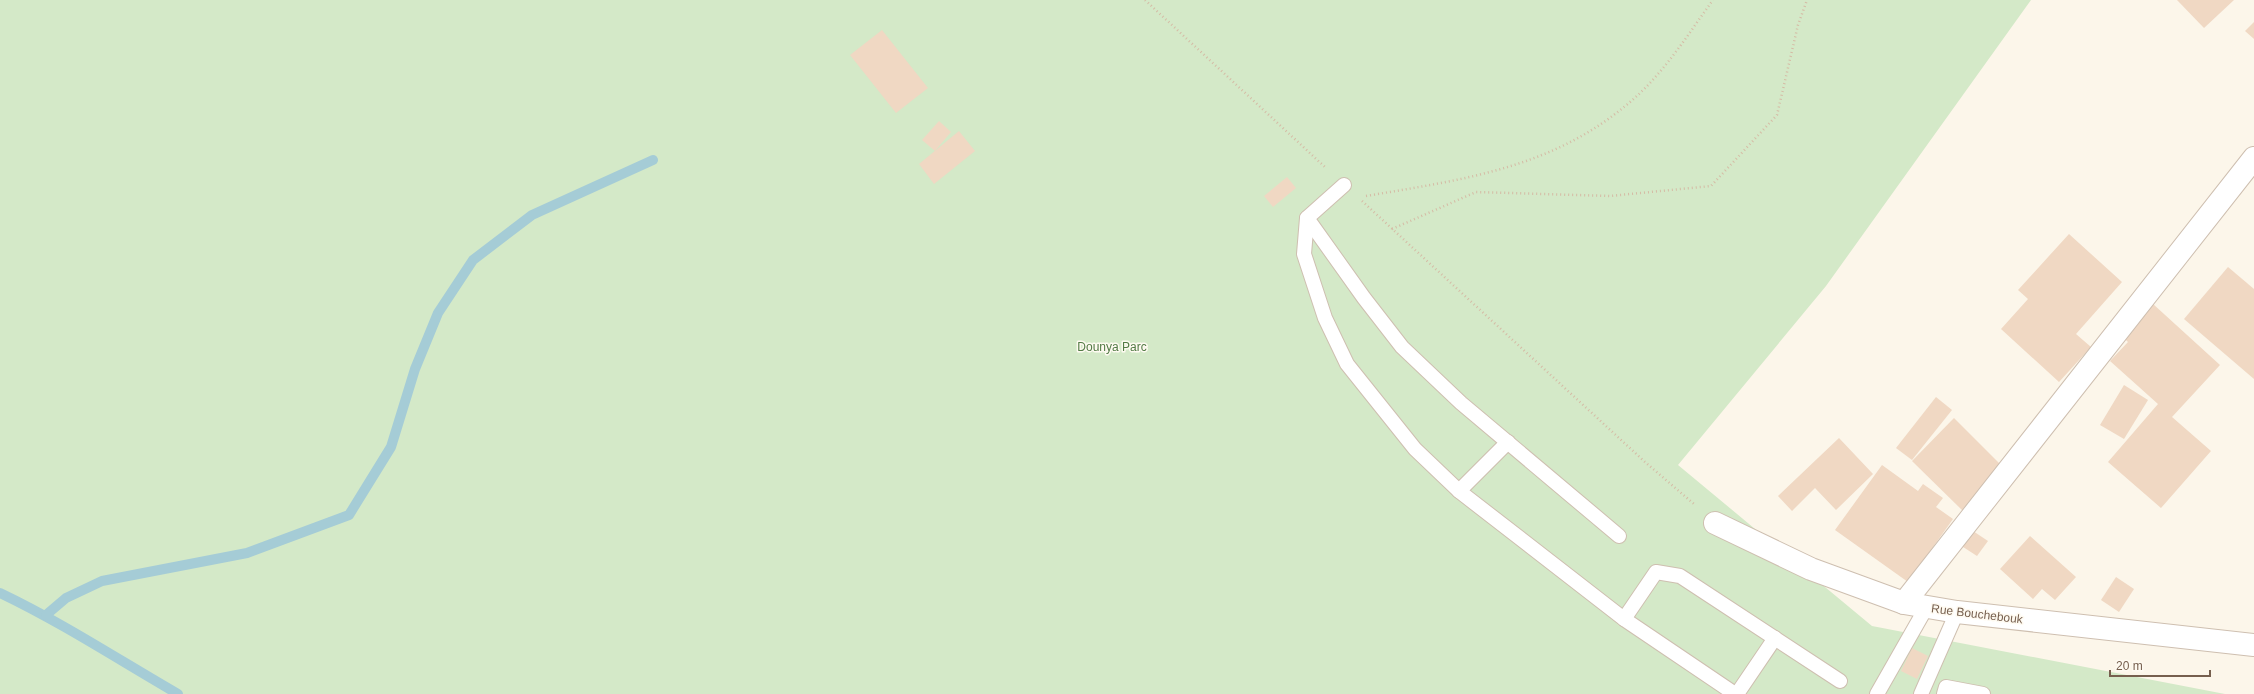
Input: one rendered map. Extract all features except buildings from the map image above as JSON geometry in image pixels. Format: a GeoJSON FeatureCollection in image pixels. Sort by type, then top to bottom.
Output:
{"type":"FeatureCollection","features":[{"type":"Feature","properties":{"kind":"street"},"geometry":{"type":"LineString","coordinates":[[1904,603],[2254,158]]}},
{"type":"Feature","properties":{"kind":"street","name":"Rue Bouchebouk"},"geometry":{"type":"LineString","coordinates":[[1715,523],[1811,569],[1904,603],[1926,608],[2254,645]]}},
{"type":"Feature","properties":{"kind":"lane"},"geometry":{"type":"LineString","coordinates":[[1344,185],[1307,218],[1304,254],[1325,318],[1347,364],[1415,448],[1459,491],[1624,619],[1736,694],[1775,638]]}},
{"type":"Feature","properties":{"kind":"lane"},"geometry":{"type":"LineString","coordinates":[[1307,218],[1364,298],[1402,347],[1461,403],[1619,536]]}},
{"type":"Feature","properties":{"kind":"lane"},"geometry":{"type":"LineString","coordinates":[[1459,491],[1508,442]]}},
{"type":"Feature","properties":{"kind":"lane"},"geometry":{"type":"LineString","coordinates":[[1624,619],[1656,572],[1680,576],[1840,681]]}},
{"type":"Feature","properties":{"kind":"lane"},"geometry":{"type":"LineString","coordinates":[[1877,694],[1926,608]]}},
{"type":"Feature","properties":{"kind":"lane"},"geometry":{"type":"LineString","coordinates":[[1921,694],[1957,612]]}},
{"type":"Feature","properties":{"kind":"lane"},"geometry":{"type":"LineString","coordinates":[[1944,694],[1946,687],[1983,694]]}},
{"type":"Feature","properties":{"kind":"path"},"geometry":{"type":"LineString","coordinates":[[1145,0],[1344,185]]}},
{"type":"Feature","properties":{"kind":"path"},"geometry":{"type":"LineString","coordinates":[[1713,0],[1660,72],[1625,107],[1581,138],[1564,147],[1508,168],[1358,197],[1645,462],[1715,523]]}},
{"type":"Feature","properties":{"kind":"path"},"geometry":{"type":"LineString","coordinates":[[1392,229],[1476,192],[1610,196],[1710,186],[1777,116],[1798,25],[1807,0]]}},
{"type":"Feature","properties":{"kind":"green space","name":"Dounya Parc"},"geometry":{"type":"Polygon","coordinates":[[[0,0],[2031,0],[1826,286],[1678,465],[1872,626],[2225,694],[0,694],[0,0]]]}},
{"type":"Feature","properties":{"kind":"waterway"},"geometry":{"type":"LineString","coordinates":[[46,615],[66,598],[102,581],[247,553],[349,515],[391,447],[415,369],[438,313],[473,260],[532,215],[653,160]]}},
{"type":"Feature","properties":{"kind":"waterway"},"geometry":{"type":"LineString","coordinates":[[0,593],[68,629],[178,694]]}}]}
